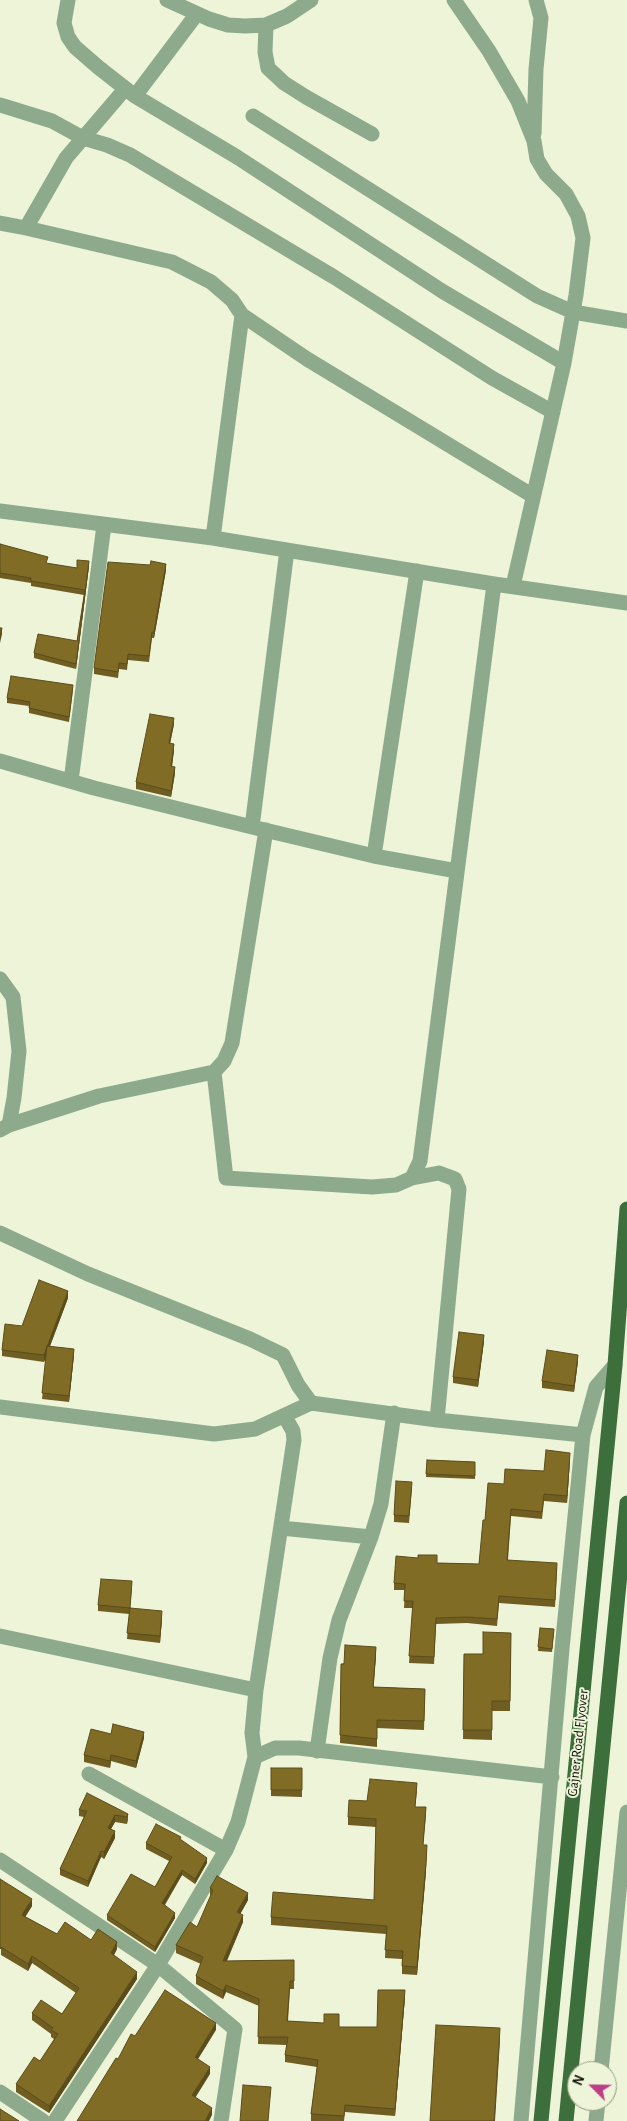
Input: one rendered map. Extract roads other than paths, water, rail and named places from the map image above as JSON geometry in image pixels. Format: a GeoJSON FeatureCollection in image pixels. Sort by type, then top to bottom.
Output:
{"type":"FeatureCollection","features":[{"type":"Feature","properties":{"kind":"main road","name":"Gajner Road Flyover"},"geometry":{"type":"LineString","coordinates":[[541,2121],[615,1365],[627,1209]]}},
{"type":"Feature","properties":{"kind":"main road","name":"Gajner Road Flyover"},"geometry":{"type":"LineString","coordinates":[[566,2121],[627,1502]]}},
{"type":"Feature","properties":{"kind":"street"},"geometry":{"type":"LineString","coordinates":[[68,0],[64,23],[68,37],[75,47],[130,93],[237,157],[442,291],[564,363]]}},
{"type":"Feature","properties":{"kind":"street"},"geometry":{"type":"LineString","coordinates":[[167,0],[196,15],[228,25],[266,25],[287,16],[311,0]]}},
{"type":"Feature","properties":{"kind":"street"},"geometry":{"type":"LineString","coordinates":[[454,0],[489,51],[518,101],[534,141]]}},
{"type":"Feature","properties":{"kind":"street"},"geometry":{"type":"LineString","coordinates":[[513,586],[564,363],[583,238],[578,216],[566,194],[546,174],[537,159],[534,141],[536,70],[541,18],[536,0]]}},
{"type":"Feature","properties":{"kind":"street"},"geometry":{"type":"LineString","coordinates":[[26,228],[66,158],[83,138],[130,93],[196,15]]}},
{"type":"Feature","properties":{"kind":"street"},"geometry":{"type":"LineString","coordinates":[[266,25],[265,52],[268,68],[284,83],[306,97],[372,134]]}},
{"type":"Feature","properties":{"kind":"street"},"geometry":{"type":"LineString","coordinates":[[0,105],[52,121],[83,138],[107,144],[147,165],[334,277],[492,378],[553,412]]}},
{"type":"Feature","properties":{"kind":"street"},"geometry":{"type":"LineString","coordinates":[[253,116],[524,288],[573,312],[627,321]]}},
{"type":"Feature","properties":{"kind":"street"},"geometry":{"type":"LineString","coordinates":[[0,223],[172,262],[211,282],[232,300],[242,315],[307,360],[533,496]]}},
{"type":"Feature","properties":{"kind":"street"},"geometry":{"type":"LineString","coordinates":[[213,538],[242,315]]}},
{"type":"Feature","properties":{"kind":"street"},"geometry":{"type":"LineString","coordinates":[[0,512],[213,538],[494,584],[627,603]]}},
{"type":"Feature","properties":{"kind":"street"},"geometry":{"type":"LineString","coordinates":[[71,781],[104,525]]}},
{"type":"Feature","properties":{"kind":"street"},"geometry":{"type":"LineString","coordinates":[[4,1127],[99,1096],[214,1072],[224,1061],[232,1043],[259,829],[287,550]]}},
{"type":"Feature","properties":{"kind":"street"},"geometry":{"type":"LineString","coordinates":[[374,856],[417,571]]}},
{"type":"Feature","properties":{"kind":"street"},"geometry":{"type":"LineString","coordinates":[[412,1178],[420,1161],[494,584]]}},
{"type":"Feature","properties":{"kind":"street"},"geometry":{"type":"LineString","coordinates":[[0,761],[259,829],[374,856],[457,871]]}},
{"type":"Feature","properties":{"kind":"street"},"geometry":{"type":"LineString","coordinates":[[0,979],[13,997],[19,1051],[14,1098],[4,1127]]}},
{"type":"Feature","properties":{"kind":"street"},"geometry":{"type":"LineString","coordinates":[[214,1072],[226,1178],[372,1187],[396,1185],[412,1178],[439,1173],[455,1179],[459,1189],[437,1420]]}},
{"type":"Feature","properties":{"kind":"street"},"geometry":{"type":"LineString","coordinates":[[0,1233],[88,1274],[250,1339],[283,1355],[298,1385],[311,1404]]}},
{"type":"Feature","properties":{"kind":"street"},"geometry":{"type":"LineString","coordinates":[[521,2121],[583,1435],[596,1387],[615,1365]]}},
{"type":"Feature","properties":{"kind":"street"},"geometry":{"type":"LineString","coordinates":[[0,1407],[214,1434],[255,1429],[311,1404],[394,1413],[437,1420],[583,1435]]}},
{"type":"Feature","properties":{"kind":"street"},"geometry":{"type":"LineString","coordinates":[[317,1751],[330,1658],[339,1620],[371,1538],[381,1504],[394,1413]]}},
{"type":"Feature","properties":{"kind":"street"},"geometry":{"type":"LineString","coordinates":[[55,2121],[158,1965],[226,1850],[238,1822],[255,1757],[252,1733],[256,1690],[294,1440],[293,1431],[285,1417]]}},
{"type":"Feature","properties":{"kind":"street"},"geometry":{"type":"LineString","coordinates":[[281,1528],[371,1538]]}},
{"type":"Feature","properties":{"kind":"street"},"geometry":{"type":"LineString","coordinates":[[0,1636],[256,1690]]}},
{"type":"Feature","properties":{"kind":"street"},"geometry":{"type":"LineString","coordinates":[[255,1757],[275,1748],[552,1777]]}},
{"type":"Feature","properties":{"kind":"street"},"geometry":{"type":"LineString","coordinates":[[89,1774],[226,1850]]}},
{"type":"Feature","properties":{"kind":"street"},"geometry":{"type":"LineString","coordinates":[[602,2061],[627,1812]]}},
{"type":"Feature","properties":{"kind":"street"},"geometry":{"type":"LineString","coordinates":[[0,1860],[158,1965],[234,2029],[221,2121]]}},
{"type":"Feature","properties":{"kind":"street"},"geometry":{"type":"LineString","coordinates":[[0,2092],[43,2121]]}}]}
